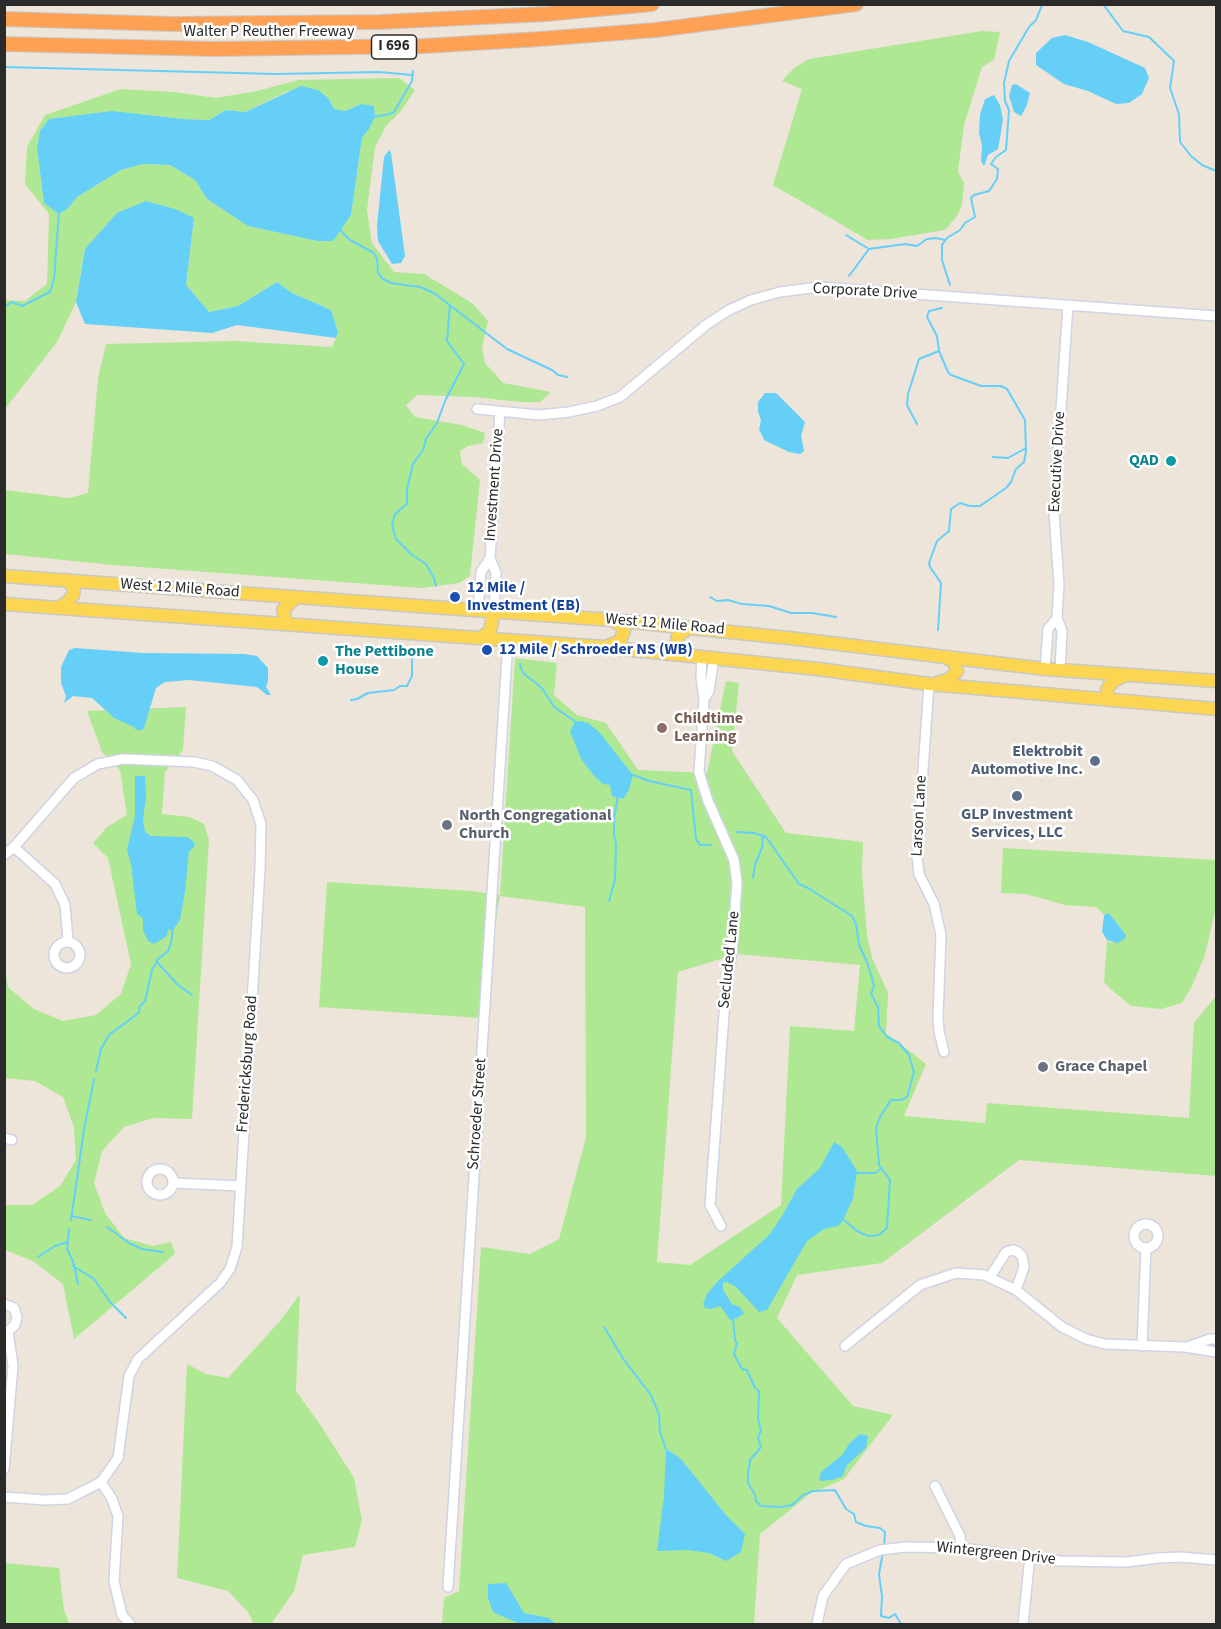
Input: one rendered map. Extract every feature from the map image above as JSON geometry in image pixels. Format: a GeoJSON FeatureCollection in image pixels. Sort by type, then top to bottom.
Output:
{"type":"FeatureCollection","features":[{"type":"Feature","properties":{"kind":"highway","name":"Walter P Reuther Freeway"},"geometry":{"type":"LineString","coordinates":[[4,19],[172,24],[379,22],[546,14],[652,4]]}},
{"type":"Feature","properties":{"kind":"highway","name":"Walter P Reuther Freeway"},"geometry":{"type":"LineString","coordinates":[[4,44],[214,49],[424,46],[656,30],[856,4]]}},
{"type":"Feature","properties":{"kind":"main road","name":"West 12 Mile Road"},"geometry":{"type":"LineString","coordinates":[[4,576],[612,620],[691,627],[1045,669],[1216,681]]}},
{"type":"Feature","properties":{"kind":"main road"},"geometry":{"type":"LineString","coordinates":[[58,607],[67,603],[73,595],[74,588],[67,580]]}},
{"type":"Feature","properties":{"kind":"main road"},"geometry":{"type":"LineString","coordinates":[[286,623],[284,610],[296,597]]}},
{"type":"Feature","properties":{"kind":"main road","name":"West 12 Mile Road"},"geometry":{"type":"LineString","coordinates":[[4,603],[604,647],[930,684],[1216,708]]}},
{"type":"Feature","properties":{"kind":"main road"},"geometry":{"type":"LineString","coordinates":[[482,637],[490,631],[494,611]]}},
{"type":"Feature","properties":{"kind":"main road"},"geometry":{"type":"LineString","coordinates":[[604,647],[616,644],[623,638],[624,627],[612,620]]}},
{"type":"Feature","properties":{"kind":"main road"},"geometry":{"type":"LineString","coordinates":[[678,654],[676,647],[678,635],[691,627]]}},
{"type":"Feature","properties":{"kind":"main road"},"geometry":{"type":"LineString","coordinates":[[930,684],[944,682],[957,671],[954,662],[943,657]]}},
{"type":"Feature","properties":{"kind":"main road"},"geometry":{"type":"LineString","coordinates":[[1108,700],[1109,686],[1115,680],[1127,675]]}},
{"type":"Feature","properties":{"kind":"street","name":"Corporate Drive"},"geometry":{"type":"LineString","coordinates":[[477,409],[539,415],[597,406],[620,396],[706,325],[736,307],[780,292],[819,287],[1216,316]]}},
{"type":"Feature","properties":{"kind":"street","name":"Executive Drive"},"geometry":{"type":"LineString","coordinates":[[1060,670],[1062,631],[1057,618],[1059,584],[1054,513],[1068,305]]}},
{"type":"Feature","properties":{"kind":"street","name":"Investment Drive"},"geometry":{"type":"LineString","coordinates":[[494,611],[496,573],[490,558],[500,411]]}},
{"type":"Feature","properties":{"kind":"street","name":"Investment Drive"},"geometry":{"type":"LineString","coordinates":[[478,610],[481,573],[490,558]]}},
{"type":"Feature","properties":{"kind":"street","name":"Executive Drive"},"geometry":{"type":"LineString","coordinates":[[1045,669],[1048,629],[1057,618]]}},
{"type":"Feature","properties":{"kind":"street","name":"Schroeder Street"},"geometry":{"type":"LineString","coordinates":[[448,1587],[508,640]]}},
{"type":"Feature","properties":{"kind":"street","name":"Secluded Lane"},"geometry":{"type":"LineString","coordinates":[[708,657],[701,678],[704,699],[699,772],[708,801],[734,860],[737,883],[732,951],[725,1001],[710,1205],[721,1226]]}},
{"type":"Feature","properties":{"kind":"street","name":"Larson Lane"},"geometry":{"type":"LineString","coordinates":[[930,684],[917,856],[919,874],[934,904],[941,935],[938,1018],[944,1052]]}},
{"type":"Feature","properties":{"kind":"street","name":"Fredericksburg Road"},"geometry":{"type":"LineString","coordinates":[[4,855],[14,847],[74,778],[98,764],[123,759],[194,762],[212,766],[237,780],[253,800],[261,824],[237,1247],[230,1269],[220,1283],[138,1359],[129,1376],[118,1458],[101,1482],[68,1499],[4,1497]]}},
{"type":"Feature","properties":{"kind":"street"},"geometry":{"type":"LineString","coordinates":[[14,847],[55,884],[65,905],[68,941]]}},
{"type":"Feature","properties":{"kind":"street"},"geometry":{"type":"LineString","coordinates":[[174,1183],[240,1186]]}},
{"type":"Feature","properties":{"kind":"street"},"geometry":{"type":"LineString","coordinates":[[1142,1347],[1146,1248]]}},
{"type":"Feature","properties":{"kind":"street"},"geometry":{"type":"LineString","coordinates":[[990,1278],[1006,1252],[1013,1250],[1018,1252],[1022,1256],[1024,1267],[1016,1290]]}},
{"type":"Feature","properties":{"kind":"street"},"geometry":{"type":"LineString","coordinates":[[845,1346],[920,1285],[956,1273],[984,1275],[1016,1290],[1062,1327],[1086,1340],[1105,1344],[1185,1347],[1216,1352]]}},
{"type":"Feature","properties":{"kind":"street"},"geometry":{"type":"LineString","coordinates":[[4,1304],[14,1308],[17,1317],[15,1325],[6,1331],[13,1366],[4,1469]]}},
{"type":"Feature","properties":{"kind":"street"},"geometry":{"type":"LineString","coordinates":[[1185,1347],[1216,1339]]}},
{"type":"Feature","properties":{"kind":"street"},"geometry":{"type":"LineString","coordinates":[[101,1482],[112,1499],[118,1516],[114,1581],[122,1615],[130,1624]]}},
{"type":"Feature","properties":{"kind":"street"},"geometry":{"type":"LineString","coordinates":[[935,1486],[960,1536],[961,1548]]}},
{"type":"Feature","properties":{"kind":"street","name":"Wintergreen Drive"},"geometry":{"type":"LineString","coordinates":[[817,1624],[823,1596],[846,1564],[880,1550],[905,1547],[961,1548],[1060,1561],[1127,1562],[1158,1557],[1216,1560]]}},
{"type":"Feature","properties":{"kind":"street"},"geometry":{"type":"LineString","coordinates":[[1023,1624],[1030,1556]]}},
{"type":"Feature","properties":{"kind":"green space"},"geometry":{"type":"Polygon","coordinates":[[[982,31],[1000,32],[994,60],[982,67],[964,125],[958,171],[964,183],[962,205],[957,216],[945,230],[891,239],[868,240],[773,185],[802,89],[782,81],[794,68],[809,59],[982,31]]]}},
{"type":"Feature","properties":{"kind":"green space"},"geometry":{"type":"Polygon","coordinates":[[[399,78],[415,90],[401,111],[386,126],[375,147],[367,210],[372,243],[394,272],[424,274],[472,303],[488,321],[482,348],[485,363],[503,383],[551,392],[540,402],[417,395],[406,405],[415,417],[462,425],[485,433],[483,443],[468,446],[460,451],[462,464],[480,480],[470,576],[459,583],[422,588],[113,565],[5,554],[5,490],[69,498],[88,493],[98,378],[106,344],[235,341],[332,347],[338,333],[331,310],[292,293],[277,282],[238,306],[209,312],[186,285],[194,218],[85,248],[76,302],[57,342],[5,409],[5,300],[25,301],[47,284],[49,214],[25,184],[27,147],[45,115],[121,89],[174,92],[216,98],[257,91],[298,80],[399,78]],[[288,91],[245,112],[226,110],[209,120],[140,114],[37,148],[44,203],[77,197],[121,170],[143,164],[170,165],[195,180],[207,199],[248,226],[317,241],[351,215],[362,138],[369,129],[361,104],[345,111],[334,109],[329,99],[288,91]]]}},
{"type":"Feature","properties":{"kind":"green space"},"geometry":{"type":"Polygon","coordinates":[[[515,658],[557,663],[554,695],[577,715],[606,723],[638,770],[707,773],[726,681],[739,683],[732,751],[786,833],[863,842],[862,871],[867,935],[872,958],[888,993],[886,1033],[926,1064],[904,1116],[985,1123],[987,1103],[1189,1118],[1194,1023],[1216,996],[1216,1176],[1019,1160],[882,1263],[797,1275],[777,1318],[853,1406],[893,1415],[844,1479],[811,1493],[760,1534],[754,1624],[442,1624],[444,1598],[459,1591],[481,1247],[530,1254],[559,1239],[586,1137],[585,907],[500,896],[480,1018],[319,1007],[327,882],[471,891],[500,895],[515,658]],[[737,954],[678,972],[657,1262],[690,1265],[781,1205],[790,1026],[854,1031],[860,965],[737,954]]]}},
{"type":"Feature","properties":{"kind":"green space"},"geometry":{"type":"Polygon","coordinates":[[[186,707],[183,750],[165,772],[162,814],[190,817],[204,824],[209,840],[192,1119],[153,1118],[124,1127],[102,1151],[94,1183],[105,1213],[124,1238],[153,1246],[171,1242],[175,1254],[74,1339],[63,1284],[33,1261],[5,1250],[5,1205],[32,1205],[60,1186],[76,1160],[74,1127],[63,1097],[35,1081],[5,1078],[4,963],[8,987],[34,1009],[63,1021],[96,1015],[121,994],[131,964],[108,858],[93,843],[107,827],[127,815],[120,770],[102,752],[87,711],[186,707]]]}},
{"type":"Feature","properties":{"kind":"green space"},"geometry":{"type":"Polygon","coordinates":[[[1003,848],[1216,860],[1216,907],[1205,955],[1182,1003],[1161,1009],[1131,1006],[1114,992],[1104,982],[1107,940],[1111,943],[1126,935],[1109,913],[1104,915],[1096,907],[1065,905],[1026,894],[1001,893],[1003,848]]]}},
{"type":"Feature","properties":{"kind":"green space"},"geometry":{"type":"Polygon","coordinates":[[[300,1294],[296,1391],[354,1478],[362,1520],[355,1547],[303,1555],[294,1591],[271,1624],[254,1624],[248,1612],[228,1591],[177,1578],[187,1364],[206,1374],[228,1378],[280,1321],[300,1294]]]}},
{"type":"Feature","properties":{"kind":"green space"},"geometry":{"type":"Polygon","coordinates":[[[5,1563],[59,1568],[64,1610],[69,1624],[5,1624],[5,1563]]]}},
{"type":"Feature","properties":{"kind":"water"},"geometry":{"type":"Polygon","coordinates":[[[1065,35],[1088,42],[1145,68],[1149,78],[1142,94],[1129,103],[1116,104],[1088,91],[1064,84],[1036,65],[1036,53],[1052,38],[1065,35]]]}},
{"type":"Feature","properties":{"kind":"water"},"geometry":{"type":"Polygon","coordinates":[[[1016,84],[1030,93],[1021,116],[1014,112],[1009,96],[1012,85],[1016,84]]]}},
{"type":"Feature","properties":{"kind":"water"},"geometry":{"type":"Polygon","coordinates":[[[301,86],[318,90],[329,99],[334,109],[345,111],[361,104],[374,106],[375,116],[362,138],[351,215],[333,241],[317,241],[248,226],[207,199],[195,180],[170,165],[143,164],[121,170],[77,197],[68,208],[59,214],[44,203],[37,148],[40,131],[49,119],[112,111],[209,120],[226,110],[245,112],[301,86]]]}},
{"type":"Feature","properties":{"kind":"water"},"geometry":{"type":"Polygon","coordinates":[[[994,95],[1000,105],[1003,119],[998,149],[988,155],[984,166],[981,161],[980,115],[985,99],[994,95]]]}},
{"type":"Feature","properties":{"kind":"water"},"geometry":{"type":"Polygon","coordinates":[[[389,150],[405,256],[401,263],[392,264],[378,241],[377,225],[384,157],[389,150]]]}},
{"type":"Feature","properties":{"kind":"water"},"geometry":{"type":"Polygon","coordinates":[[[146,201],[175,209],[194,218],[186,285],[209,312],[238,306],[277,282],[292,293],[331,310],[338,332],[336,338],[237,325],[212,333],[85,324],[76,302],[85,249],[117,213],[146,201]]]}},
{"type":"Feature","properties":{"kind":"water"},"geometry":{"type":"Polygon","coordinates":[[[765,393],[776,393],[805,422],[801,436],[804,451],[800,454],[789,452],[764,440],[759,430],[761,420],[758,402],[765,393]]]}},
{"type":"Feature","properties":{"kind":"water"},"geometry":{"type":"Polygon","coordinates":[[[75,648],[143,653],[257,656],[268,668],[266,687],[271,695],[267,695],[257,687],[189,680],[165,682],[156,688],[144,728],[136,730],[114,718],[92,698],[73,696],[64,703],[66,696],[61,683],[61,667],[69,650],[75,648]]]}},
{"type":"Feature","properties":{"kind":"water"},"geometry":{"type":"Polygon","coordinates":[[[575,722],[588,723],[599,732],[633,775],[629,790],[623,799],[612,796],[610,785],[603,784],[595,777],[581,759],[570,731],[575,722]]]}},
{"type":"Feature","properties":{"kind":"water"},"geometry":{"type":"Polygon","coordinates":[[[135,776],[145,776],[146,796],[143,820],[145,832],[151,836],[187,837],[195,843],[189,851],[180,920],[173,930],[168,930],[167,936],[154,944],[148,941],[143,930],[143,919],[137,914],[127,850],[135,816],[135,776]]]}},
{"type":"Feature","properties":{"kind":"water"},"geometry":{"type":"Polygon","coordinates":[[[1109,913],[1126,935],[1126,938],[1118,943],[1107,940],[1102,932],[1104,915],[1109,913]]]}},
{"type":"Feature","properties":{"kind":"water"},"geometry":{"type":"Polygon","coordinates":[[[834,1142],[842,1147],[857,1171],[853,1199],[842,1222],[838,1226],[824,1229],[807,1241],[767,1310],[759,1312],[735,1286],[727,1282],[723,1283],[723,1290],[732,1304],[740,1307],[744,1314],[731,1321],[720,1306],[705,1308],[703,1304],[707,1294],[718,1281],[769,1235],[797,1189],[820,1168],[834,1142]]]}},
{"type":"Feature","properties":{"kind":"water"},"geometry":{"type":"Polygon","coordinates":[[[860,1434],[868,1436],[866,1448],[847,1465],[843,1476],[819,1481],[821,1472],[843,1454],[849,1444],[860,1434]]]}},
{"type":"Feature","properties":{"kind":"water"},"geometry":{"type":"Polygon","coordinates":[[[666,1449],[680,1458],[726,1515],[745,1534],[741,1552],[726,1561],[709,1553],[688,1550],[657,1551],[664,1496],[666,1449]]]}},
{"type":"Feature","properties":{"kind":"water"},"geometry":{"type":"Polygon","coordinates":[[[506,1583],[524,1613],[549,1618],[556,1624],[520,1624],[493,1612],[488,1598],[488,1584],[506,1583]]]}},
{"type":"Feature","properties":{"kind":"waterway"},"geometry":{"type":"LineString","coordinates":[[278,4],[289,4]]}},
{"type":"Feature","properties":{"kind":"waterway"},"geometry":{"type":"LineString","coordinates":[[950,285],[942,260],[942,245],[947,238],[975,217],[971,198],[989,191],[997,179],[998,169],[991,164],[1006,150],[1009,110],[1005,101],[1004,83],[1009,61],[1029,27],[1036,20],[1042,5],[1050,4]]}},
{"type":"Feature","properties":{"kind":"waterway"},"geometry":{"type":"LineString","coordinates":[[1103,4],[1123,31],[1149,37],[1174,61],[1170,88],[1179,114],[1180,142],[1202,165],[1216,171]]}},
{"type":"Feature","properties":{"kind":"waterway"},"geometry":{"type":"LineString","coordinates":[[4,67],[276,74],[379,72],[412,75]]}},
{"type":"Feature","properties":{"kind":"waterway"},"geometry":{"type":"LineString","coordinates":[[373,117],[394,112],[412,81],[413,71]]}},
{"type":"Feature","properties":{"kind":"waterway"},"geometry":{"type":"LineString","coordinates":[[4,307],[12,302],[22,306],[50,292],[54,279],[59,212]]}},
{"type":"Feature","properties":{"kind":"waterway"},"geometry":{"type":"LineString","coordinates":[[339,229],[350,240],[374,253],[378,273],[383,279],[391,283],[420,287],[434,293],[507,349],[558,375],[567,377]]}},
{"type":"Feature","properties":{"kind":"waterway"},"geometry":{"type":"LineString","coordinates":[[846,235],[869,249]]}},
{"type":"Feature","properties":{"kind":"waterway"},"geometry":{"type":"LineString","coordinates":[[849,276],[869,249],[905,244],[917,246],[927,239],[945,240]]}},
{"type":"Feature","properties":{"kind":"waterway"},"geometry":{"type":"LineString","coordinates":[[436,586],[426,564],[412,555],[396,539],[392,525],[395,514],[407,504],[407,489],[413,464],[437,423],[445,401],[464,364],[447,341],[450,305]]}},
{"type":"Feature","properties":{"kind":"waterway"},"geometry":{"type":"LineString","coordinates":[[938,630],[941,583],[929,563],[937,541],[949,531],[951,509],[960,503],[980,506],[1006,488],[1016,469],[1024,462],[1026,451],[1025,420],[1007,389],[1001,386],[981,386],[948,372],[939,351],[937,336],[927,317],[929,311],[942,308]]}},
{"type":"Feature","properties":{"kind":"waterway"},"geometry":{"type":"LineString","coordinates":[[917,424],[907,405],[908,394],[919,359],[939,351]]}},
{"type":"Feature","properties":{"kind":"waterway"},"geometry":{"type":"LineString","coordinates":[[993,457],[1008,458],[1026,448]]}},
{"type":"Feature","properties":{"kind":"waterway"},"geometry":{"type":"LineString","coordinates":[[710,597],[717,601],[728,600],[742,604],[769,606],[791,613],[812,613],[836,617]]}},
{"type":"Feature","properties":{"kind":"waterway"},"geometry":{"type":"LineString","coordinates":[[351,700],[368,693],[407,686],[412,676],[412,657]]}},
{"type":"Feature","properties":{"kind":"waterway"},"geometry":{"type":"LineString","coordinates":[[520,664],[523,673],[542,688],[554,707],[576,722]]}},
{"type":"Feature","properties":{"kind":"waterway"},"geometry":{"type":"LineString","coordinates":[[633,775],[649,781],[691,790],[696,839],[700,845],[711,845]]}},
{"type":"Feature","properties":{"kind":"waterway"},"geometry":{"type":"LineString","coordinates":[[609,901],[615,880],[614,819],[618,795]]}},
{"type":"Feature","properties":{"kind":"waterway"},"geometry":{"type":"LineString","coordinates":[[737,832],[754,833],[766,837],[799,884],[852,916],[856,924],[859,945],[874,986],[871,994],[878,1007],[879,1026],[887,1037],[899,1043],[909,1055],[914,1072],[907,1097],[901,1100],[891,1100],[876,1128],[879,1165],[890,1180],[887,1228],[879,1235],[868,1236],[857,1231],[844,1220]]}},
{"type":"Feature","properties":{"kind":"waterway"},"geometry":{"type":"LineString","coordinates":[[753,878],[755,864],[762,848],[763,835]]}},
{"type":"Feature","properties":{"kind":"waterway"},"geometry":{"type":"LineString","coordinates":[[96,1071],[101,1049],[109,1035],[136,1015],[145,1001],[152,970],[158,959],[168,951],[173,929]]}},
{"type":"Feature","properties":{"kind":"waterway"},"geometry":{"type":"LineString","coordinates":[[157,962],[178,985],[192,995]]}},
{"type":"Feature","properties":{"kind":"waterway"},"geometry":{"type":"LineString","coordinates":[[71,1220],[94,1079]]}},
{"type":"Feature","properties":{"kind":"waterway"},"geometry":{"type":"LineString","coordinates":[[857,1173],[875,1173],[881,1169]]}},
{"type":"Feature","properties":{"kind":"waterway"},"geometry":{"type":"LineString","coordinates":[[72,1216],[91,1220]]}},
{"type":"Feature","properties":{"kind":"waterway"},"geometry":{"type":"LineString","coordinates":[[107,1227],[129,1243],[142,1249],[163,1252]]}},
{"type":"Feature","properties":{"kind":"waterway"},"geometry":{"type":"LineString","coordinates":[[69,1229],[67,1249],[73,1261],[78,1284]]}},
{"type":"Feature","properties":{"kind":"waterway"},"geometry":{"type":"LineString","coordinates":[[38,1257],[55,1246],[67,1242]]}},
{"type":"Feature","properties":{"kind":"waterway"},"geometry":{"type":"LineString","coordinates":[[73,1266],[94,1279],[110,1302],[126,1318]]}},
{"type":"Feature","properties":{"kind":"waterway"},"geometry":{"type":"LineString","coordinates":[[733,1319],[737,1343],[734,1354],[742,1369],[747,1370],[755,1388],[759,1391],[758,1418],[761,1431],[758,1437],[761,1447],[750,1460],[748,1473],[748,1483],[756,1501],[761,1506],[782,1507],[792,1505],[803,1495],[813,1491],[835,1490],[846,1509],[854,1514],[856,1522],[880,1528],[885,1532],[884,1547]]}},
{"type":"Feature","properties":{"kind":"waterway"},"geometry":{"type":"LineString","coordinates":[[604,1327],[624,1360],[651,1395],[659,1415],[660,1432],[666,1449]]}},
{"type":"Feature","properties":{"kind":"waterway"},"geometry":{"type":"LineString","coordinates":[[883,1552],[879,1574],[882,1596],[881,1616],[889,1618],[895,1614],[901,1624]]}},
{"type":"Feature","properties":{"kind":"place","name":"QAD"},"geometry":{"type":"Point","coordinates":[1171,461]}},
{"type":"Feature","properties":{"kind":"place","name":"12 Mile / Investment (EB)"},"geometry":{"type":"Point","coordinates":[455,597]}},
{"type":"Feature","properties":{"kind":"place","name":"12 Mile / Schroeder NS (WB)"},"geometry":{"type":"Point","coordinates":[487,650]}},
{"type":"Feature","properties":{"kind":"place","name":"The Pettibone House"},"geometry":{"type":"Point","coordinates":[323,661]}},
{"type":"Feature","properties":{"kind":"place","name":"Childtime Learning"},"geometry":{"type":"Point","coordinates":[662,728]}},
{"type":"Feature","properties":{"kind":"place","name":"Elektrobit Automotive Inc."},"geometry":{"type":"Point","coordinates":[1095,761]}},
{"type":"Feature","properties":{"kind":"place","name":"GLP Investment Services, LLC"},"geometry":{"type":"Point","coordinates":[1017,796]}},
{"type":"Feature","properties":{"kind":"place","name":"North Congregational Church"},"geometry":{"type":"Point","coordinates":[447,825]}},
{"type":"Feature","properties":{"kind":"place","name":"Grace Chapel"},"geometry":{"type":"Point","coordinates":[1043,1067]}}]}
